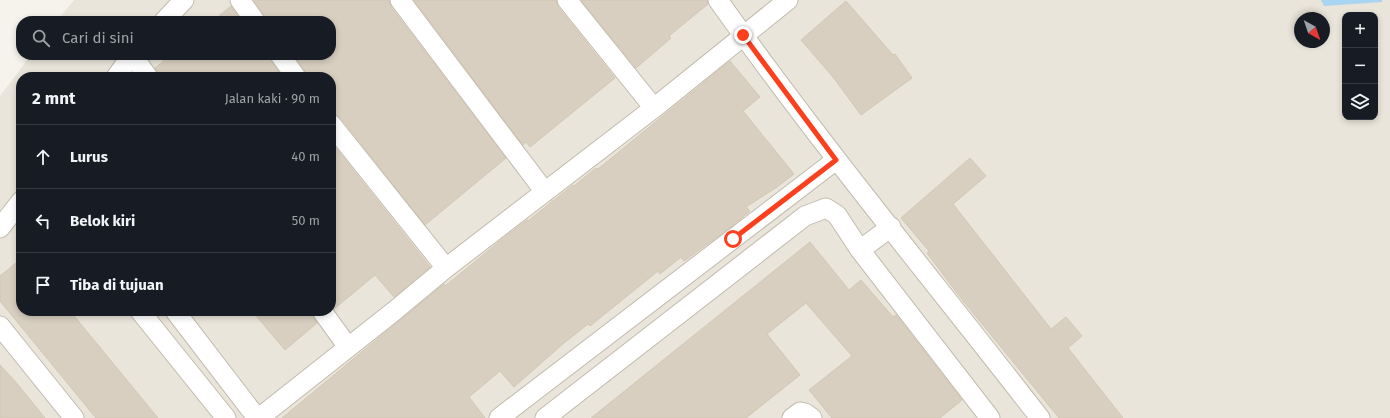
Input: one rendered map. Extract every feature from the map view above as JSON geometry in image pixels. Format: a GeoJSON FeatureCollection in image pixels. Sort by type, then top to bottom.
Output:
{"type":"FeatureCollection","features":[{"type":"Feature","properties":{"kind":"street"},"geometry":{"type":"LineString","coordinates":[[169,16],[184,0]]}},
{"type":"Feature","properties":{"kind":"street"},"geometry":{"type":"LineString","coordinates":[[240,0],[251,16]]}},
{"type":"Feature","properties":{"kind":"street"},"geometry":{"type":"LineString","coordinates":[[400,0],[545,192]]}},
{"type":"Feature","properties":{"kind":"street"},"geometry":{"type":"LineString","coordinates":[[567,0],[654,108]]}},
{"type":"Feature","properties":{"kind":"street"},"geometry":{"type":"LineString","coordinates":[[718,0],[836,160],[891,227],[1040,418]]}},
{"type":"Feature","properties":{"kind":"street"},"geometry":{"type":"LineString","coordinates":[[179,316],[258,418],[446,268],[654,108],[788,0]]}},
{"type":"Feature","properties":{"kind":"street"},"geometry":{"type":"LineString","coordinates":[[120,72],[128,60]]}},
{"type":"Feature","properties":{"kind":"street"},"geometry":{"type":"LineString","coordinates":[[136,60],[144,72]]}},
{"type":"Feature","properties":{"kind":"street"},"geometry":{"type":"LineString","coordinates":[[284,60],[292,72]]}},
{"type":"Feature","properties":{"kind":"street"},"geometry":{"type":"LineString","coordinates":[[336,130],[446,268]]}},
{"type":"Feature","properties":{"kind":"street"},"geometry":{"type":"LineString","coordinates":[[500,418],[836,160]]}},
{"type":"Feature","properties":{"kind":"street"},"geometry":{"type":"LineString","coordinates":[[0,228],[16,207]]}},
{"type":"Feature","properties":{"kind":"street"},"geometry":{"type":"LineString","coordinates":[[545,418],[805,216],[826,208],[837,215],[860,250],[988,418]]}},
{"type":"Feature","properties":{"kind":"street"},"geometry":{"type":"LineString","coordinates":[[860,250],[891,227]]}},
{"type":"Feature","properties":{"kind":"street"},"geometry":{"type":"LineString","coordinates":[[733,239],[749,259]]}},
{"type":"Feature","properties":{"kind":"street"},"geometry":{"type":"LineString","coordinates":[[144,316],[226,418]]}},
{"type":"Feature","properties":{"kind":"street"},"geometry":{"type":"LineString","coordinates":[[326,316],[348,347]]}},
{"type":"Feature","properties":{"kind":"street"},"geometry":{"type":"LineString","coordinates":[[0,326],[70,416]]}},
{"type":"Feature","properties":{"kind":"street"},"geometry":{"type":"LineString","coordinates":[[792,418],[800,412],[805,413],[812,418]]}},
{"type":"Feature","properties":{"kind":"shaded area"},"geometry":{"type":"Polygon","coordinates":[[[74,0],[1390,0],[1390,418],[0,418],[0,96],[16,75],[16,316],[336,316],[336,72],[18,72],[27,60],[336,60],[336,16],[61,16],[74,0]]]}},
{"type":"Feature","properties":{"kind":"water"},"geometry":{"type":"Polygon","coordinates":[[[1321,0],[1382,0],[1382,2],[1324,6],[1321,0]]]}},
{"type":"Feature","properties":{"kind":"building"},"geometry":{"type":"Polygon","coordinates":[[[254,0],[389,0],[391,7],[506,158],[425,225],[340,117],[336,115],[336,72],[305,72],[297,60],[336,60],[336,16],[264,15],[254,0]]]}},
{"type":"Feature","properties":{"kind":"building"},"geometry":{"type":"Polygon","coordinates":[[[414,0],[556,0],[558,7],[615,78],[530,147],[526,142],[523,145],[414,0]]]}},
{"type":"Feature","properties":{"kind":"building"},"geometry":{"type":"Polygon","coordinates":[[[581,0],[707,0],[708,4],[669,36],[671,38],[636,68],[581,0]]]}},
{"type":"Feature","properties":{"kind":"building"},"geometry":{"type":"Polygon","coordinates":[[[846,1],[893,55],[895,54],[912,78],[861,115],[833,77],[801,40],[846,1]]]}},
{"type":"Feature","properties":{"kind":"building"},"geometry":{"type":"Polygon","coordinates":[[[231,6],[238,16],[219,16],[231,6]]]}},
{"type":"Feature","properties":{"kind":"building"},"geometry":{"type":"Polygon","coordinates":[[[163,60],[271,60],[279,72],[157,72],[155,68],[164,61],[163,60]]]}},
{"type":"Feature","properties":{"kind":"building"},"geometry":{"type":"Polygon","coordinates":[[[730,61],[760,97],[743,111],[794,174],[746,207],[750,211],[728,229],[684,261],[681,257],[660,274],[658,271],[590,326],[588,324],[564,343],[514,387],[500,371],[469,397],[485,418],[282,418],[444,284],[445,286],[527,220],[528,221],[596,168],[598,169],[730,61]]]}},
{"type":"Feature","properties":{"kind":"building"},"geometry":{"type":"Polygon","coordinates":[[[336,148],[430,267],[394,297],[375,275],[336,307],[336,148]]]}},
{"type":"Feature","properties":{"kind":"building"},"geometry":{"type":"Polygon","coordinates":[[[970,158],[986,176],[953,204],[1051,329],[1066,317],[1082,336],[1068,348],[1123,418],[1059,418],[960,297],[927,253],[929,251],[901,218],[970,158]]]}},
{"type":"Feature","properties":{"kind":"building"},"geometry":{"type":"Polygon","coordinates":[[[810,242],[849,290],[861,280],[893,317],[896,315],[962,400],[940,418],[832,418],[809,390],[852,356],[806,303],[767,334],[800,375],[746,418],[591,418],[810,242]]]}},
{"type":"Feature","properties":{"kind":"building"},"geometry":{"type":"Polygon","coordinates":[[[16,263],[16,316],[74,316],[158,418],[96,418],[0,301],[0,276],[16,263]]]}},
{"type":"Feature","properties":{"kind":"building"},"geometry":{"type":"Polygon","coordinates":[[[256,316],[314,316],[317,323],[285,350],[256,316]]]}},
{"type":"Feature","properties":{"kind":"building"},"geometry":{"type":"Polygon","coordinates":[[[0,365],[14,380],[45,418],[0,418],[0,365]]]}},
{"type":"Feature","properties":{"kind":"route"},"geometry":{"type":"LineString","coordinates":[[733,239],[836,160],[743,35]]}}]}
